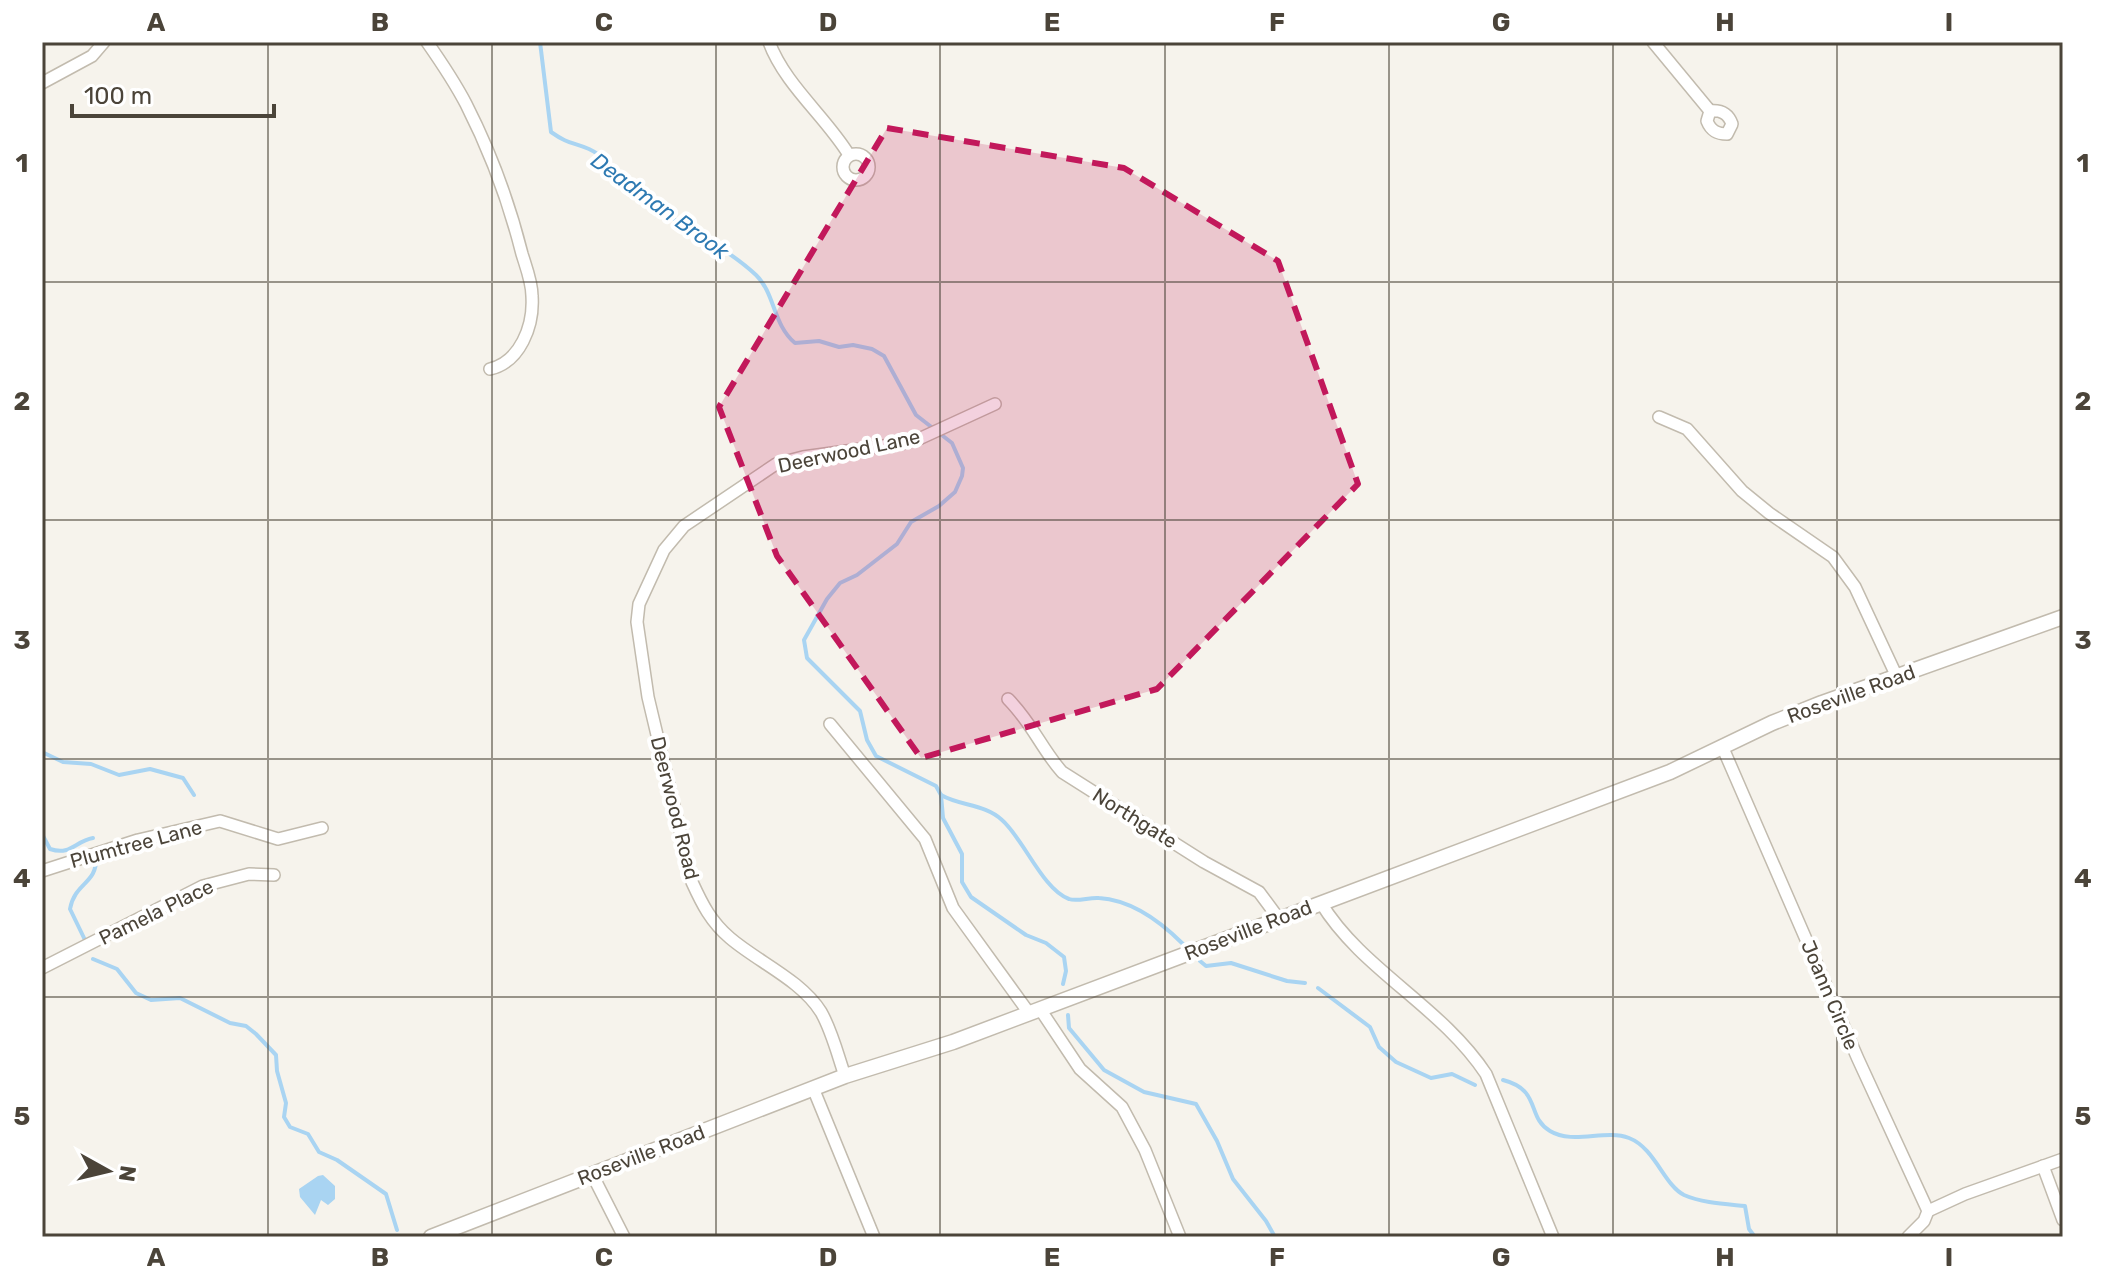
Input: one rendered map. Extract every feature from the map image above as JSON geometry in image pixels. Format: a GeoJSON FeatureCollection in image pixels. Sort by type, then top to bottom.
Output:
{"type":"FeatureCollection","features":[{"type":"Feature","properties":{"kind":"street"},"geometry":{"type":"LineString","coordinates":[[42,83],[85,60],[104,42]]}},
{"type":"Feature","properties":{"kind":"street"},"geometry":{"type":"LineString","coordinates":[[427,42],[464,101],[486,146],[508,199],[533,294],[528,325],[518,352],[510,361],[490,369]]}},
{"type":"Feature","properties":{"kind":"street"},"geometry":{"type":"LineString","coordinates":[[769,42],[776,60],[836,133],[849,155]]}},
{"type":"Feature","properties":{"kind":"street"},"geometry":{"type":"LineString","coordinates":[[1653,42],[1710,111]]}},
{"type":"Feature","properties":{"kind":"street","name":"Deerwood Lane"},"geometry":{"type":"LineString","coordinates":[[649,580],[664,550],[684,526],[767,469],[803,457],[886,446],[936,431],[995,404]]}},
{"type":"Feature","properties":{"kind":"street"},"geometry":{"type":"LineString","coordinates":[[1659,417],[1687,429],[1742,491],[1833,557],[1855,587],[1897,677]]}},
{"type":"Feature","properties":{"kind":"street","name":"Deerwood Road"},"geometry":{"type":"LineString","coordinates":[[649,580],[639,604],[637,622],[648,697],[692,882],[715,924],[797,987],[820,1011],[845,1076]]}},
{"type":"Feature","properties":{"kind":"street","name":"Roseville Road"},"geometry":{"type":"LineString","coordinates":[[431,1237],[813,1088],[953,1042],[1670,772],[1822,703],[2063,617]]}},
{"type":"Feature","properties":{"kind":"street","name":"Northgate"},"geometry":{"type":"LineString","coordinates":[[1008,699],[1038,734],[1047,755],[1062,772],[1204,862],[1259,892],[1279,919]]}},
{"type":"Feature","properties":{"kind":"street"},"geometry":{"type":"LineString","coordinates":[[830,724],[925,839],[953,908],[1080,1069],[1122,1107],[1141,1142],[1180,1237]]}},
{"type":"Feature","properties":{"kind":"street","name":"Joann Circle"},"geometry":{"type":"LineString","coordinates":[[1722,746],[1858,1059],[1928,1211]]}},
{"type":"Feature","properties":{"kind":"street","name":"Plumtree Lane"},"geometry":{"type":"LineString","coordinates":[[42,871],[138,840],[220,821],[278,839],[322,828]]}},
{"type":"Feature","properties":{"kind":"street","name":"Pamela Place"},"geometry":{"type":"LineString","coordinates":[[42,968],[203,886],[249,874],[274,875]]}},
{"type":"Feature","properties":{"kind":"street"},"geometry":{"type":"LineString","coordinates":[[1321,903],[1336,927],[1453,1031],[1476,1059],[1486,1074],[1553,1237]]}},
{"type":"Feature","properties":{"kind":"street"},"geometry":{"type":"LineString","coordinates":[[813,1088],[874,1237]]}},
{"type":"Feature","properties":{"kind":"street"},"geometry":{"type":"LineString","coordinates":[[1908,1237],[1924,1221],[1928,1211],[1965,1194],[2063,1159]]}},
{"type":"Feature","properties":{"kind":"street"},"geometry":{"type":"LineString","coordinates":[[2043,1166],[2063,1220]]}},
{"type":"Feature","properties":{"kind":"street"},"geometry":{"type":"LineString","coordinates":[[592,1174],[624,1237]]}},
{"type":"Feature","properties":{"kind":"highlighted area"},"geometry":{"type":"Polygon","coordinates":[[[887,128],[1124,168],[1278,261],[1358,484],[1157,689],[921,758],[777,556],[719,407],[887,128]]]}},
{"type":"Feature","properties":{"kind":"water"},"geometry":{"type":"Polygon","coordinates":[[[323,1175],[335,1186],[335,1199],[328,1205],[321,1200],[315,1215],[300,1197],[299,1189],[323,1175]]]}},
{"type":"Feature","properties":{"kind":"waterway","name":"Deadman Brook"},"geometry":{"type":"LineString","coordinates":[[540,42],[551,132],[598,154],[649,202],[731,255],[756,275],[767,291],[782,327],[795,343],[819,341],[839,347],[853,345],[872,349],[884,356],[916,415],[952,443],[963,468],[955,492],[939,506],[911,522],[897,544],[857,575],[840,583],[827,599],[804,640],[807,658],[860,711],[867,740],[876,756],[936,786],[941,795],[943,818],[962,854],[962,882],[971,897],[1064,957],[1066,971],[1063,984]]}},
{"type":"Feature","properties":{"kind":"waterway"},"geometry":{"type":"LineString","coordinates":[[42,752],[63,762],[91,764],[119,775],[150,769],[183,778],[194,795]]}},
{"type":"Feature","properties":{"kind":"waterway"},"geometry":{"type":"LineString","coordinates":[[941,795],[988,811],[1002,820],[1042,875],[1060,894],[1072,900],[1099,898],[1123,903],[1155,920],[1183,944]]}},
{"type":"Feature","properties":{"kind":"waterway"},"geometry":{"type":"LineString","coordinates":[[42,834],[50,849],[57,851],[93,838]]}},
{"type":"Feature","properties":{"kind":"waterway"},"geometry":{"type":"LineString","coordinates":[[85,940],[70,909],[76,893],[93,873],[96,858]]}},
{"type":"Feature","properties":{"kind":"waterway"},"geometry":{"type":"LineString","coordinates":[[93,959],[117,969],[136,993],[151,1000],[180,998],[230,1023],[246,1026],[256,1034],[276,1055],[286,1103],[284,1117],[290,1127],[308,1134],[319,1152],[337,1160],[386,1194],[397,1230]]}},
{"type":"Feature","properties":{"kind":"waterway"},"geometry":{"type":"LineString","coordinates":[[1200,961],[1206,966],[1231,963],[1287,981],[1305,983]]}},
{"type":"Feature","properties":{"kind":"waterway"},"geometry":{"type":"LineString","coordinates":[[1318,988],[1370,1027],[1379,1047],[1396,1062],[1431,1078],[1452,1074],[1475,1085]]}},
{"type":"Feature","properties":{"kind":"waterway","name":"Deadman Brook"},"geometry":{"type":"LineString","coordinates":[[1068,1015],[1069,1028],[1104,1070],[1144,1092],[1196,1104],[1217,1141],[1233,1179],[1275,1237]]}},
{"type":"Feature","properties":{"kind":"waterway"},"geometry":{"type":"LineString","coordinates":[[1503,1080],[1523,1090],[1538,1119],[1550,1131],[1569,1137],[1610,1135],[1629,1138],[1646,1150],[1684,1195],[1745,1206],[1749,1229],[1755,1237]]}}]}
